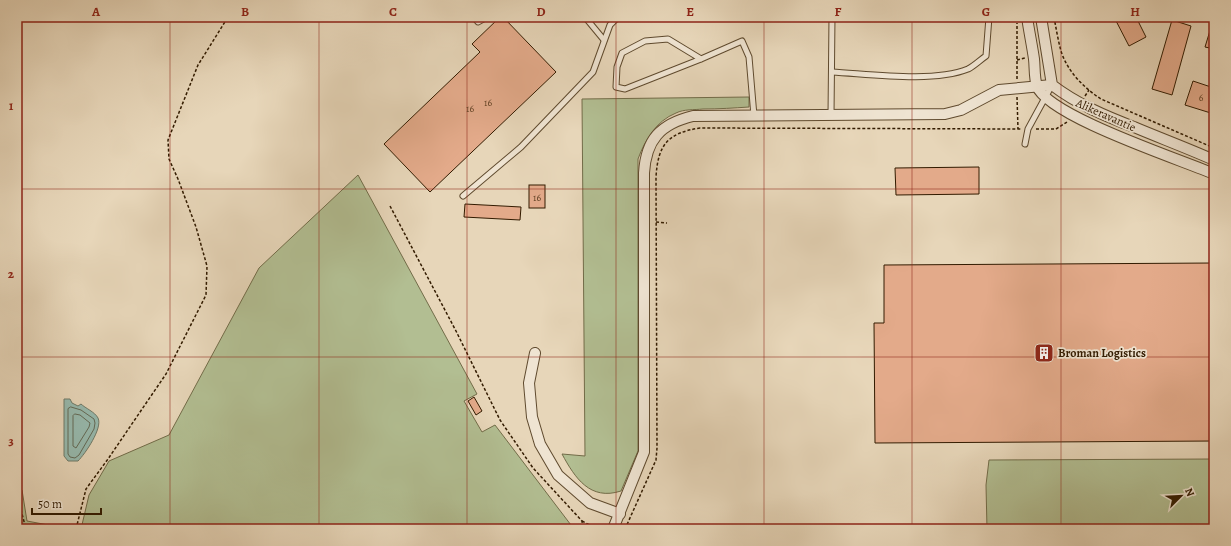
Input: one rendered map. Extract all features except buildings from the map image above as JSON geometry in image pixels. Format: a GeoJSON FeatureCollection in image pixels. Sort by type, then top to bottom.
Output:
{"type":"FeatureCollection","features":[{"type":"Feature","properties":{"kind":"street"},"geometry":{"type":"LineString","coordinates":[[1027,17],[1034,57],[1037,87]]}},
{"type":"Feature","properties":{"kind":"street"},"geometry":{"type":"LineString","coordinates":[[613,529],[644,452],[644,173],[645,159],[649,147],[656,135],[679,120],[693,116],[945,114],[965,108],[999,90],[1052,85],[1041,17]]}},
{"type":"Feature","properties":{"kind":"street","name":"Alikeravantie"},"geometry":{"type":"LineString","coordinates":[[1052,85],[1067,97],[1108,117],[1214,160]]}},
{"type":"Feature","properties":{"kind":"street","name":"Alikeravantie"},"geometry":{"type":"LineString","coordinates":[[1037,87],[1045,98],[1072,116],[1093,126],[1214,174]]}},
{"type":"Feature","properties":{"kind":"street"},"geometry":{"type":"LineString","coordinates":[[535,353],[530,383],[532,417],[540,444],[558,475],[590,503],[620,514]]}},
{"type":"Feature","properties":{"kind":"lane"},"geometry":{"type":"LineString","coordinates":[[474,17],[478,22],[487,17]]}},
{"type":"Feature","properties":{"kind":"lane"},"geometry":{"type":"LineString","coordinates":[[585,17],[604,40]]}},
{"type":"Feature","properties":{"kind":"lane"},"geometry":{"type":"LineString","coordinates":[[464,196],[521,147],[593,72],[610,25],[618,17]]}},
{"type":"Feature","properties":{"kind":"lane"},"geometry":{"type":"LineString","coordinates":[[831,116],[832,17]]}},
{"type":"Feature","properties":{"kind":"lane"},"geometry":{"type":"LineString","coordinates":[[832,72],[899,76],[941,76],[968,68],[986,56],[989,17]]}},
{"type":"Feature","properties":{"kind":"lane"},"geometry":{"type":"LineString","coordinates":[[701,59],[668,39],[646,41],[622,53],[617,67],[616,87],[625,89],[701,59],[742,41],[748,57],[754,116]]}},
{"type":"Feature","properties":{"kind":"lane"},"geometry":{"type":"LineString","coordinates":[[1024,144],[1028,129],[1052,85]]}},
{"type":"Feature","properties":{"kind":"path"},"geometry":{"type":"LineString","coordinates":[[76,529],[86,489],[166,374],[206,295],[207,266],[196,227],[169,159],[168,140],[198,65],[228,17]]}},
{"type":"Feature","properties":{"kind":"path"},"geometry":{"type":"LineString","coordinates":[[1018,17],[1018,129]]}},
{"type":"Feature","properties":{"kind":"path"},"geometry":{"type":"LineString","coordinates":[[1054,17],[1061,53],[1082,84],[1089,90],[1101,99],[1214,148]]}},
{"type":"Feature","properties":{"kind":"path"},"geometry":{"type":"LineString","coordinates":[[1080,104],[1089,90]]}},
{"type":"Feature","properties":{"kind":"path"},"geometry":{"type":"LineString","coordinates":[[625,529],[656,460],[656,222],[658,159],[662,147],[673,137],[685,130],[700,128],[1056,129],[1066,124],[1072,116]]}},
{"type":"Feature","properties":{"kind":"path"},"geometry":{"type":"LineString","coordinates":[[390,206],[500,420],[533,468],[582,521],[597,529]]}},
{"type":"Feature","properties":{"kind":"path"},"geometry":{"type":"LineString","coordinates":[[656,222],[667,223]]}},
{"type":"Feature","properties":{"kind":"path"},"geometry":{"type":"LineString","coordinates":[[17,495],[26,529]]}},
{"type":"Feature","properties":{"kind":"path"},"geometry":{"type":"LineString","coordinates":[[582,521],[583,529]]}},
{"type":"Feature","properties":{"kind":"green space"},"geometry":{"type":"Polygon","coordinates":[[[749,97],[749,107],[686,110],[669,116],[652,132],[638,159],[638,451],[621,491],[601,493],[592,490],[578,479],[562,454],[585,456],[582,99],[749,97]]]}},
{"type":"Feature","properties":{"kind":"green space"},"geometry":{"type":"Polygon","coordinates":[[[358,175],[477,394],[464,401],[482,432],[495,425],[574,529],[81,529],[89,495],[109,461],[169,435],[259,268],[358,175]]]}},
{"type":"Feature","properties":{"kind":"green space"},"geometry":{"type":"Polygon","coordinates":[[[1214,459],[1214,529],[987,529],[986,485],[989,460],[1214,459]]]}},
{"type":"Feature","properties":{"kind":"green space"},"geometry":{"type":"Polygon","coordinates":[[[17,490],[22,490],[27,521],[48,525],[49,529],[17,529],[17,490]]]}},
{"type":"Feature","properties":{"kind":"water"},"geometry":{"type":"Polygon","coordinates":[[[64,399],[70,399],[72,403],[78,406],[81,404],[95,414],[99,422],[96,434],[89,447],[78,461],[68,461],[64,456],[64,399]]]}},
{"type":"Feature","properties":{"kind":"place","name":"Broman Logistics"},"geometry":{"type":"Point","coordinates":[1044,353]}}]}
